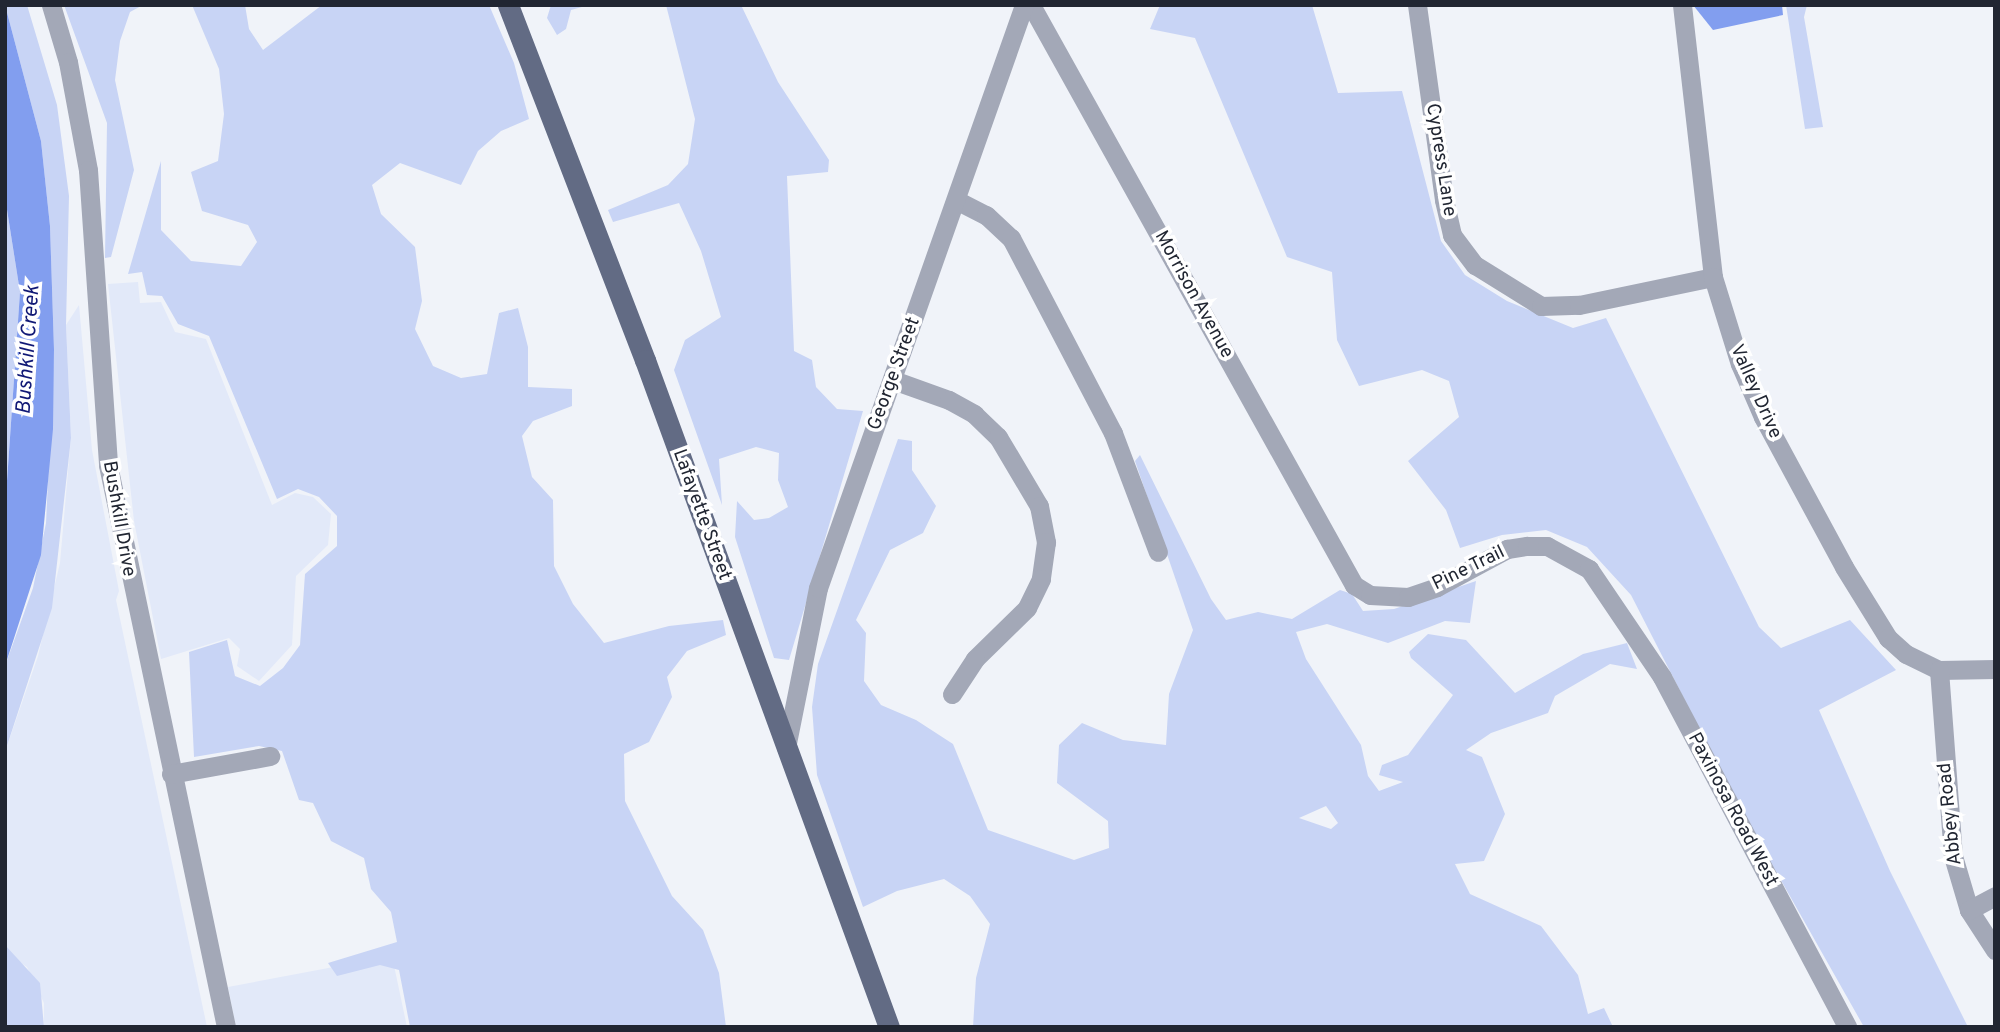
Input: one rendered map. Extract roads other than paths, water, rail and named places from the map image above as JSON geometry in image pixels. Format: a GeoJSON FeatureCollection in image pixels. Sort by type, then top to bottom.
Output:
{"type":"FeatureCollection","features":[{"type":"Feature","properties":{"kind":"main road","name":"Lafayette Street"},"geometry":{"type":"LineString","coordinates":[[508,5],[645,360],[889,1027]]}},
{"type":"Feature","properties":{"kind":"street","name":"Bushkill Drive"},"geometry":{"type":"LineString","coordinates":[[51,5],[74,91],[88,170],[108,464],[226,1027]]}},
{"type":"Feature","properties":{"kind":"street","name":"George Street"},"geometry":{"type":"LineString","coordinates":[[786,748],[818,588],[1024,5]]}},
{"type":"Feature","properties":{"kind":"street","name":"Morrison Avenue"},"geometry":{"type":"LineString","coordinates":[[1031,5],[1354,585]]}},
{"type":"Feature","properties":{"kind":"street","name":"Cypress Lane"},"geometry":{"type":"LineString","coordinates":[[1417,5],[1444,201],[1452,235],[1475,265],[1541,306],[1579,305],[1713,277]]}},
{"type":"Feature","properties":{"kind":"street","name":"Valley Drive"},"geometry":{"type":"LineString","coordinates":[[1682,5],[1713,277],[1740,364],[1763,417],[1863,599],[1897,646],[1939,670]]}},
{"type":"Feature","properties":{"kind":"street"},"geometry":{"type":"LineString","coordinates":[[956,200],[986,215],[1011,238],[1113,433],[1158,552]]}},
{"type":"Feature","properties":{"kind":"street"},"geometry":{"type":"LineString","coordinates":[[893,380],[949,400],[974,414],[998,437],[1038,506],[1046,542],[1041,579],[1027,608],[975,659],[951,694]]}},
{"type":"Feature","properties":{"kind":"street","name":"Pine Trail"},"geometry":{"type":"LineString","coordinates":[[1354,585],[1370,594],[1408,597],[1437,587],[1507,549],[1547,546],[1589,569],[1612,596]]}},
{"type":"Feature","properties":{"kind":"street","name":"Paxinosa Road West"},"geometry":{"type":"LineString","coordinates":[[1612,596],[1662,677],[1847,1027]]}},
{"type":"Feature","properties":{"kind":"street"},"geometry":{"type":"LineString","coordinates":[[1939,670],[1995,669]]}},
{"type":"Feature","properties":{"kind":"street","name":"Abbey Road"},"geometry":{"type":"LineString","coordinates":[[1939,670],[1950,834],[1969,910],[1995,950]]}},
{"type":"Feature","properties":{"kind":"street"},"geometry":{"type":"LineString","coordinates":[[171,774],[270,756]]}},
{"type":"Feature","properties":{"kind":"street"},"geometry":{"type":"LineString","coordinates":[[1969,910],[1995,896]]}},
{"type":"Feature","properties":{"kind":"water","name":"Bushkill Creek"},"geometry":{"type":"Polygon","coordinates":[[[5,5],[41,141],[50,226],[54,349],[53,429],[41,555],[5,666],[5,510],[20,292],[5,197],[5,5]]]}},
{"type":"Feature","properties":{"kind":"water"},"geometry":{"type":"Polygon","coordinates":[[[1693,5],[1782,5],[1783,15],[1713,30],[1693,5]]]}}]}
